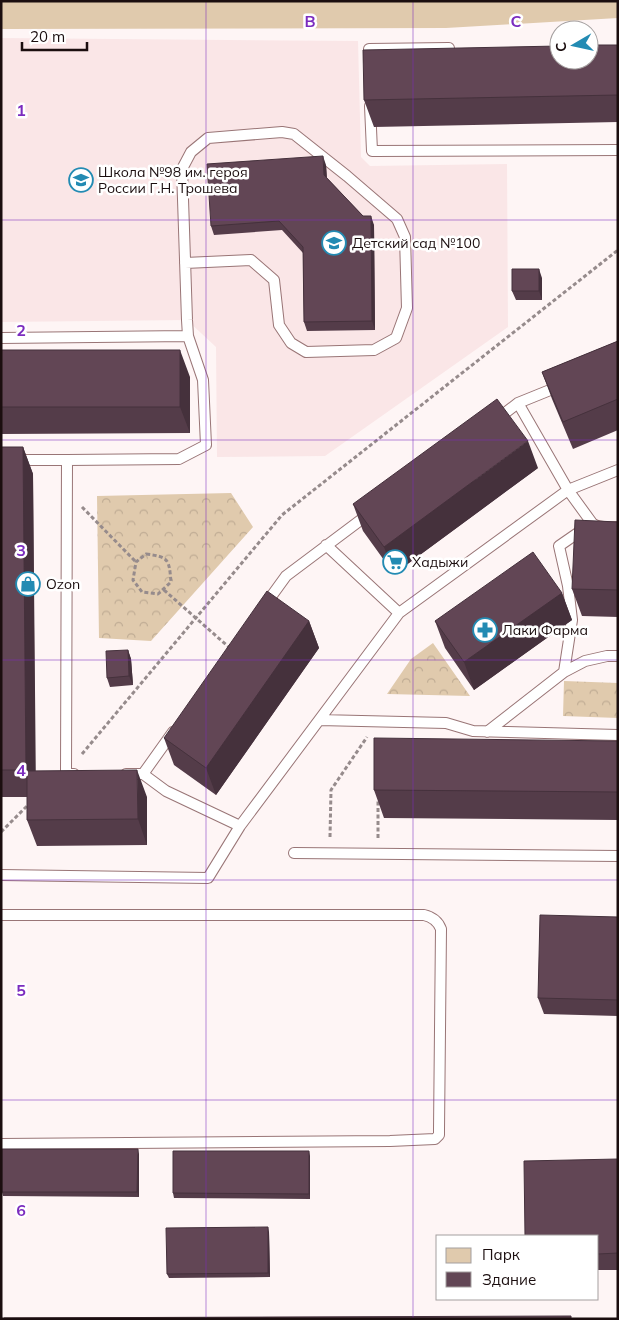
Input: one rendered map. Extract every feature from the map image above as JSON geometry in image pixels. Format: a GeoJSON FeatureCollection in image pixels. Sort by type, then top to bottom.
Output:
{"type":"FeatureCollection","features":[{"type":"Feature","properties":{"kind":"lane"},"geometry":{"type":"LineString","coordinates":[[369,68],[369,49],[464,48]]}},
{"type":"Feature","properties":{"kind":"lane"},"geometry":{"type":"LineString","coordinates":[[370,95],[372,151],[618,150]]}},
{"type":"Feature","properties":{"kind":"lane"},"geometry":{"type":"LineString","coordinates":[[1,460],[179,459],[206,445],[203,380],[188,336],[185,263],[182,169],[190,152],[208,138],[282,132],[294,134],[347,176],[397,219],[405,237],[407,308],[396,338],[374,350],[306,352],[291,343],[279,324],[274,280],[251,260],[185,263]]}},
{"type":"Feature","properties":{"kind":"lane"},"geometry":{"type":"LineString","coordinates":[[1,338],[188,336]]}},
{"type":"Feature","properties":{"kind":"lane"},"geometry":{"type":"LineString","coordinates":[[486,427],[518,403],[573,381]]}},
{"type":"Feature","properties":{"kind":"lane"},"geometry":{"type":"LineString","coordinates":[[518,403],[568,490],[592,523],[598,527],[618,527]]}},
{"type":"Feature","properties":{"kind":"lane"},"geometry":{"type":"LineString","coordinates":[[67,460],[66,774],[85,774]]}},
{"type":"Feature","properties":{"kind":"lane"},"geometry":{"type":"LineString","coordinates":[[1,875],[208,878],[240,826],[399,613],[568,490],[618,470]]}},
{"type":"Feature","properties":{"kind":"lane"},"geometry":{"type":"LineString","coordinates":[[259,613],[286,576],[382,504]]}},
{"type":"Feature","properties":{"kind":"lane"},"geometry":{"type":"LineString","coordinates":[[564,672],[572,620],[568,586],[559,546],[592,523]]}},
{"type":"Feature","properties":{"kind":"lane"},"geometry":{"type":"LineString","coordinates":[[326,545],[399,613]]}},
{"type":"Feature","properties":{"kind":"lane"},"geometry":{"type":"LineString","coordinates":[[488,732],[564,672],[585,660],[618,656]]}},
{"type":"Feature","properties":{"kind":"lane"},"geometry":{"type":"LineString","coordinates":[[319,720],[446,723],[473,731],[488,732],[618,735]]}},
{"type":"Feature","properties":{"kind":"lane"},"geometry":{"type":"LineString","coordinates":[[143,774],[176,727]]}},
{"type":"Feature","properties":{"kind":"lane"},"geometry":{"type":"LineString","coordinates":[[114,774],[143,774],[166,791],[240,826]]}},
{"type":"Feature","properties":{"kind":"lane"},"geometry":{"type":"LineString","coordinates":[[294,853],[618,856]]}},
{"type":"Feature","properties":{"kind":"lane"},"geometry":{"type":"LineString","coordinates":[[1,915],[424,915],[430,917],[439,924],[440,929],[440,1130],[439,1135],[435,1139],[390,1141],[1,1144]]}},
{"type":"Feature","properties":{"kind":"path"},"geometry":{"type":"LineString","coordinates":[[66,774],[282,514],[618,250]]}},
{"type":"Feature","properties":{"kind":"path"},"geometry":{"type":"LineString","coordinates":[[67,491],[136,562]]}},
{"type":"Feature","properties":{"kind":"path"},"geometry":{"type":"LineString","coordinates":[[146,554],[162,556],[170,564],[171,582],[158,594],[142,592],[133,580],[136,562],[146,554]]}},
{"type":"Feature","properties":{"kind":"path"},"geometry":{"type":"LineString","coordinates":[[164,590],[232,650]]}},
{"type":"Feature","properties":{"kind":"path"},"geometry":{"type":"LineString","coordinates":[[330,853],[332,790],[373,721]]}},
{"type":"Feature","properties":{"kind":"path"},"geometry":{"type":"LineString","coordinates":[[378,797],[378,854]]}},
{"type":"Feature","properties":{"kind":"path"},"geometry":{"type":"LineString","coordinates":[[1,832],[32,802]]}},
{"type":"Feature","properties":{"kind":"shaded area","name":"Детский сад №100"},"geometry":{"type":"Polygon","coordinates":[[[1,38],[358,41],[361,157],[370,166],[507,164],[508,327],[325,456],[217,457],[216,347],[187,320],[1,322],[1,38]]]}},
{"type":"Feature","properties":{"kind":"green space"},"geometry":{"type":"Polygon","coordinates":[[[1,1],[618,1],[618,18],[549,20],[549,22],[446,28],[1,29],[1,1]]]}},
{"type":"Feature","properties":{"kind":"green space"},"geometry":{"type":"Polygon","coordinates":[[[231,493],[253,527],[151,641],[99,638],[97,496],[231,493]]]}},
{"type":"Feature","properties":{"kind":"green space"},"geometry":{"type":"Polygon","coordinates":[[[433,643],[470,696],[387,694],[411,659],[433,643]]]}},
{"type":"Feature","properties":{"kind":"green space"},"geometry":{"type":"Polygon","coordinates":[[[564,681],[618,683],[618,718],[563,716],[564,681]]]}},
{"type":"Feature","properties":{"kind":"building"},"geometry":{"type":"Polygon","coordinates":[[[599,45],[618,45],[618,95],[364,100],[363,50],[549,46],[549,70],[599,70],[599,45]]]}},
{"type":"Feature","properties":{"kind":"building"},"geometry":{"type":"Polygon","coordinates":[[[323,156],[324,175],[363,216],[371,216],[372,321],[304,322],[303,247],[279,221],[211,226],[207,164],[323,156]]]}},
{"type":"Feature","properties":{"kind":"building"},"geometry":{"type":"Polygon","coordinates":[[[512,269],[539,269],[539,291],[512,291],[512,269]]]}},
{"type":"Feature","properties":{"kind":"building"},"geometry":{"type":"Polygon","coordinates":[[[618,341],[618,399],[563,422],[542,372],[618,341]]]}},
{"type":"Feature","properties":{"kind":"building"},"geometry":{"type":"Polygon","coordinates":[[[1,350],[180,350],[180,407],[1,407],[1,350]]]}},
{"type":"Feature","properties":{"kind":"building"},"geometry":{"type":"Polygon","coordinates":[[[497,399],[528,441],[384,547],[353,504],[497,399]]]}},
{"type":"Feature","properties":{"kind":"building"},"geometry":{"type":"Polygon","coordinates":[[[1,447],[23,447],[26,770],[1,770],[1,447]]]}},
{"type":"Feature","properties":{"kind":"building"},"geometry":{"type":"Polygon","coordinates":[[[575,520],[618,522],[618,590],[572,589],[575,520]]]}},
{"type":"Feature","properties":{"kind":"building"},"geometry":{"type":"Polygon","coordinates":[[[533,552],[562,593],[464,662],[435,621],[533,552]]]}},
{"type":"Feature","properties":{"kind":"building"},"geometry":{"type":"Polygon","coordinates":[[[267,591],[309,621],[206,768],[164,738],[267,591]]]}},
{"type":"Feature","properties":{"kind":"building"},"geometry":{"type":"Polygon","coordinates":[[[128,650],[129,676],[107,678],[106,651],[128,650]]]}},
{"type":"Feature","properties":{"kind":"building"},"geometry":{"type":"Polygon","coordinates":[[[374,738],[618,741],[618,792],[374,790],[374,738]]]}},
{"type":"Feature","properties":{"kind":"building"},"geometry":{"type":"Polygon","coordinates":[[[137,770],[138,819],[27,820],[27,771],[137,770]]]}},
{"type":"Feature","properties":{"kind":"building"},"geometry":{"type":"Polygon","coordinates":[[[540,915],[618,917],[618,1000],[538,998],[540,915]]]}},
{"type":"Feature","properties":{"kind":"building"},"geometry":{"type":"Polygon","coordinates":[[[2,1149],[138,1149],[137,1192],[2,1192],[2,1149]]]}},
{"type":"Feature","properties":{"kind":"building"},"geometry":{"type":"Polygon","coordinates":[[[173,1151],[309,1151],[309,1194],[173,1193],[173,1151]]]}},
{"type":"Feature","properties":{"kind":"building"},"geometry":{"type":"Polygon","coordinates":[[[618,1159],[618,1253],[599,1254],[599,1235],[525,1235],[524,1161],[618,1159]]]}},
{"type":"Feature","properties":{"kind":"building"},"geometry":{"type":"Polygon","coordinates":[[[268,1227],[268,1273],[167,1274],[166,1228],[268,1227]]]}},
{"type":"Feature","properties":{"kind":"building"},"geometry":{"type":"Polygon","coordinates":[[[571,1316],[571,1319],[4,1319],[4,1318],[571,1316]]]}},
{"type":"Feature","properties":{"kind":"place","name":"Школа №98 им. героя России Г.Н. Трошева"},"geometry":{"type":"Point","coordinates":[81,180]}},
{"type":"Feature","properties":{"kind":"place","name":"Детский сад №100"},"geometry":{"type":"Point","coordinates":[334,243]}},
{"type":"Feature","properties":{"kind":"place","name":"Хадыжи"},"geometry":{"type":"Point","coordinates":[395,562]}},
{"type":"Feature","properties":{"kind":"place","name":"Ozon"},"geometry":{"type":"Point","coordinates":[28,584]}},
{"type":"Feature","properties":{"kind":"place","name":"Лаки Фарма"},"geometry":{"type":"Point","coordinates":[485,630]}}]}
